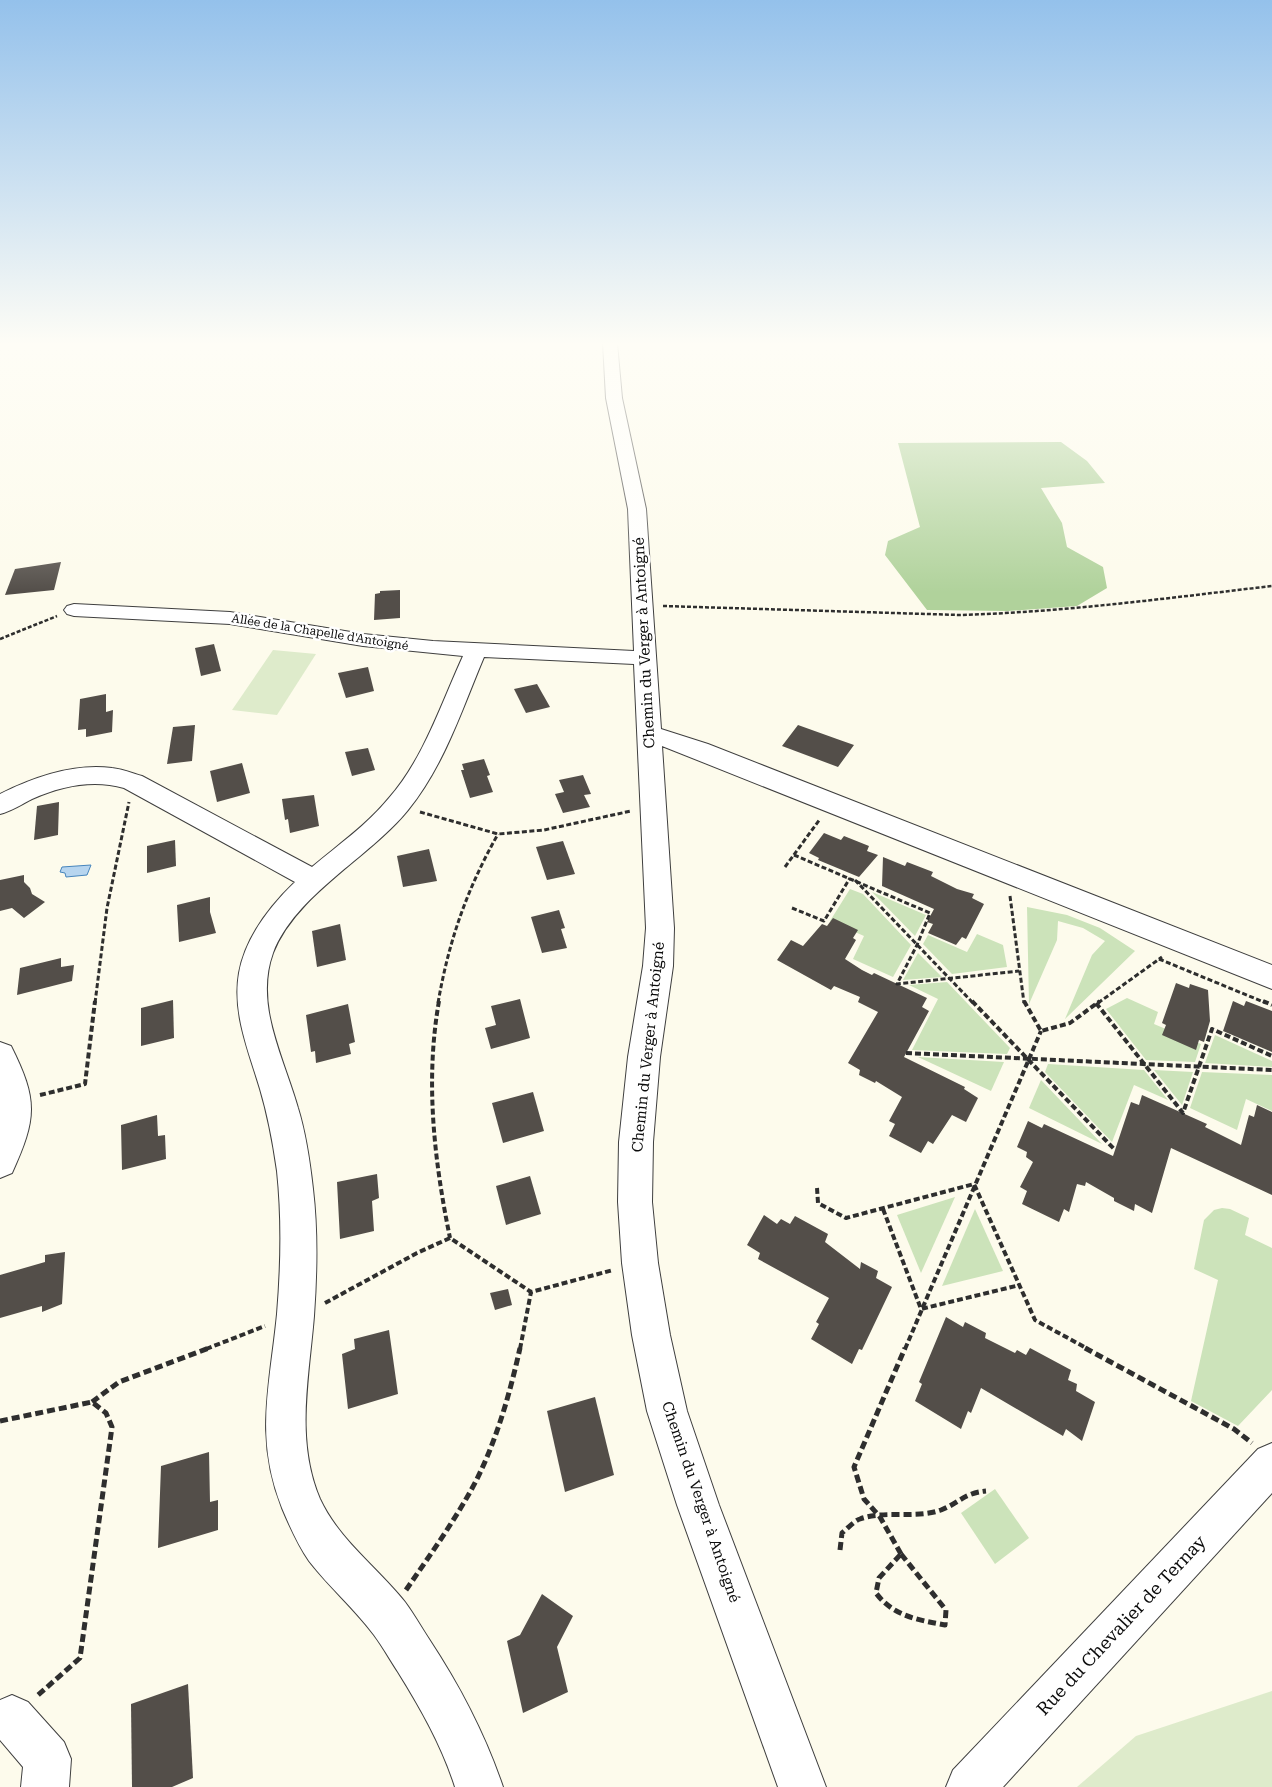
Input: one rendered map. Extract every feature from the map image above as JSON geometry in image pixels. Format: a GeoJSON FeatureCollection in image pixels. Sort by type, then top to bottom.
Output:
{"type":"FeatureCollection","features":[{"type":"Feature","properties":{"kind":"street","name":"Chemin du Verger à Antoigné"},"geometry":{"type":"LineString","coordinates":[[620,426],[637,509],[660,928],[658,966],[644,1057],[636,1142],[635,1202],[640,1263],[667,1411],[698,1505],[802,1787]]}},
{"type":"Feature","properties":{"kind":"street","name":"Allée de la Chapelle d'Antoigné"},"geometry":{"type":"LineString","coordinates":[[74,610],[230,618],[364,640],[476,651],[646,658]]}},
{"type":"Feature","properties":{"kind":"street"},"geometry":{"type":"LineString","coordinates":[[476,651],[428,759],[414,783],[397,806],[283,913],[270,932],[259,954],[253,975],[251,996],[254,1017],[282,1110],[291,1150],[296,1193],[299,1251],[284,1429],[292,1480],[310,1523],[333,1555],[388,1616],[432,1684],[457,1732],[479,1787]]}},
{"type":"Feature","properties":{"kind":"street"},"geometry":{"type":"LineString","coordinates":[[649,733],[698,750],[1272,977]]}},
{"type":"Feature","properties":{"kind":"street"},"geometry":{"type":"LineString","coordinates":[[0,805],[22,793],[50,782],[78,776],[108,776],[133,782],[315,881]]}},
{"type":"Feature","properties":{"kind":"street"},"geometry":{"type":"LineString","coordinates":[[0,1055],[11,1075],[17,1101],[12,1136],[0,1162]]}},
{"type":"Feature","properties":{"kind":"street","name":"Rue du Chevalier de Ternay"},"geometry":{"type":"LineString","coordinates":[[970,1787],[1264,1455]]}},
{"type":"Feature","properties":{"kind":"street"},"geometry":{"type":"LineString","coordinates":[[12,1718],[47,1759],[45,1787]]}},
{"type":"Feature","properties":{"kind":"path"},"geometry":{"type":"LineString","coordinates":[[643,605],[960,615],[1008,614],[1055,611],[1272,586]]}},
{"type":"Feature","properties":{"kind":"path"},"geometry":{"type":"LineString","coordinates":[[0,639],[33,624],[74,610]]}},
{"type":"Feature","properties":{"kind":"path"},"geometry":{"type":"LineString","coordinates":[[17,1101],[85,1084],[107,908],[133,782]]}},
{"type":"Feature","properties":{"kind":"path"},"geometry":{"type":"LineString","coordinates":[[785,867],[832,803]]}},
{"type":"Feature","properties":{"kind":"path"},"geometry":{"type":"LineString","coordinates":[[397,806],[498,834],[544,830],[654,806]]}},
{"type":"Feature","properties":{"kind":"path"},"geometry":{"type":"LineString","coordinates":[[498,834],[470,884],[456,920],[446,958],[434,1027],[432,1085],[435,1140],[438,1177],[450,1238],[531,1292],[640,1263]]}},
{"type":"Feature","properties":{"kind":"path"},"geometry":{"type":"LineString","coordinates":[[794,855],[930,913],[897,984],[1020,971]]}},
{"type":"Feature","properties":{"kind":"path"},"geometry":{"type":"LineString","coordinates":[[1006,872],[1024,1004],[1041,1031]]}},
{"type":"Feature","properties":{"kind":"path"},"geometry":{"type":"LineString","coordinates":[[792,908],[824,921],[850,878]]}},
{"type":"Feature","properties":{"kind":"path"},"geometry":{"type":"LineString","coordinates":[[855,880],[1115,1150]]}},
{"type":"Feature","properties":{"kind":"path"},"geometry":{"type":"LineString","coordinates":[[901,1554],[879,1578],[876,1592],[883,1604],[907,1617],[945,1625],[946,1610],[901,1554],[880,1517],[864,1499],[854,1467],[1028,1059],[1041,1031],[1070,1023],[1182,942]]}},
{"type":"Feature","properties":{"kind":"path"},"geometry":{"type":"LineString","coordinates":[[1159,959],[1272,1005]]}},
{"type":"Feature","properties":{"kind":"path"},"geometry":{"type":"LineString","coordinates":[[1096,1003],[1183,1113],[1212,1030],[1272,1056]]}},
{"type":"Feature","properties":{"kind":"path"},"geometry":{"type":"LineString","coordinates":[[906,1054],[1272,1070]]}},
{"type":"Feature","properties":{"kind":"path"},"geometry":{"type":"LineString","coordinates":[[817,1188],[818,1203],[846,1218],[974,1184]]}},
{"type":"Feature","properties":{"kind":"path"},"geometry":{"type":"LineString","coordinates":[[974,1184],[1035,1320],[1234,1429],[1264,1455]]}},
{"type":"Feature","properties":{"kind":"path"},"geometry":{"type":"LineString","coordinates":[[882,1209],[921,1309]]}},
{"type":"Feature","properties":{"kind":"path"},"geometry":{"type":"LineString","coordinates":[[0,1421],[92,1402],[119,1382],[316,1308],[417,1253],[450,1238]]}},
{"type":"Feature","properties":{"kind":"path"},"geometry":{"type":"LineString","coordinates":[[921,1309],[1020,1285]]}},
{"type":"Feature","properties":{"kind":"path"},"geometry":{"type":"LineString","coordinates":[[388,1616],[451,1525],[483,1465],[499,1426],[512,1384],[531,1292]]}},
{"type":"Feature","properties":{"kind":"path"},"geometry":{"type":"LineString","coordinates":[[12,1718],[80,1658],[112,1426],[106,1413],[92,1402]]}},
{"type":"Feature","properties":{"kind":"path"},"geometry":{"type":"LineString","coordinates":[[840,1550],[842,1533],[860,1519],[896,1514],[919,1514],[941,1510],[972,1492],[986,1491]]}},
{"type":"Feature","properties":{"kind":"green space"},"geometry":{"type":"Polygon","coordinates":[[[1061,442],[1087,461],[1105,483],[1041,488],[1062,523],[1067,547],[1103,567],[1107,588],[1077,606],[1008,611],[927,610],[885,555],[888,541],[920,527],[898,443],[1061,442]]]}},
{"type":"Feature","properties":{"kind":"green space"},"geometry":{"type":"Polygon","coordinates":[[[273,650],[316,654],[277,715],[232,710],[273,650]]]}},
{"type":"Feature","properties":{"kind":"green space"},"geometry":{"type":"Polygon","coordinates":[[[850,889],[863,894],[911,945],[893,977],[853,959],[864,936],[830,921],[850,889]]]}},
{"type":"Feature","properties":{"kind":"green space"},"geometry":{"type":"Polygon","coordinates":[[[872,892],[926,915],[915,936],[872,892]]]}},
{"type":"Feature","properties":{"kind":"green space"},"geometry":{"type":"Polygon","coordinates":[[[1027,907],[1067,915],[1100,928],[1135,951],[1065,1019],[1092,955],[1105,941],[1083,928],[1058,921],[1057,940],[1029,1004],[1027,907]]]}},
{"type":"Feature","properties":{"kind":"green space"},"geometry":{"type":"Polygon","coordinates":[[[977,934],[1003,945],[1007,967],[952,974],[923,944],[928,935],[967,952],[977,934]]]}},
{"type":"Feature","properties":{"kind":"green space"},"geometry":{"type":"Polygon","coordinates":[[[918,953],[942,977],[903,980],[918,953]]]}},
{"type":"Feature","properties":{"kind":"green space"},"geometry":{"type":"Polygon","coordinates":[[[947,982],[1010,1048],[1007,1054],[912,1050],[938,999],[909,985],[947,982]]]}},
{"type":"Feature","properties":{"kind":"green space"},"geometry":{"type":"Polygon","coordinates":[[[1127,998],[1158,1012],[1154,1024],[1201,1044],[1195,1062],[1146,1060],[1106,1009],[1127,998]]]}},
{"type":"Feature","properties":{"kind":"green space"},"geometry":{"type":"Polygon","coordinates":[[[1215,1035],[1272,1061],[1272,1067],[1205,1063],[1215,1035]]]}},
{"type":"Feature","properties":{"kind":"green space"},"geometry":{"type":"Polygon","coordinates":[[[918,1057],[1004,1062],[991,1091],[918,1057]]]}},
{"type":"Feature","properties":{"kind":"green space"},"geometry":{"type":"Polygon","coordinates":[[[1048,1064],[1144,1070],[1168,1100],[1134,1085],[1112,1142],[1045,1072],[1048,1064]]]}},
{"type":"Feature","properties":{"kind":"green space"},"geometry":{"type":"Polygon","coordinates":[[[1154,1070],[1193,1072],[1182,1105],[1154,1070]]]}},
{"type":"Feature","properties":{"kind":"green space"},"geometry":{"type":"Polygon","coordinates":[[[1202,1072],[1272,1075],[1272,1111],[1246,1099],[1237,1130],[1190,1108],[1202,1072]]]}},
{"type":"Feature","properties":{"kind":"green space"},"geometry":{"type":"Polygon","coordinates":[[[1041,1080],[1102,1144],[1029,1108],[1041,1080]]]}},
{"type":"Feature","properties":{"kind":"green space"},"geometry":{"type":"Polygon","coordinates":[[[955,1197],[921,1273],[897,1215],[955,1197]]]}},
{"type":"Feature","properties":{"kind":"green space"},"geometry":{"type":"Polygon","coordinates":[[[975,1209],[1003,1271],[942,1286],[975,1209]]]}},
{"type":"Feature","properties":{"kind":"green space"},"geometry":{"type":"Polygon","coordinates":[[[1230,1209],[1249,1218],[1245,1235],[1272,1248],[1272,1390],[1238,1426],[1191,1401],[1218,1280],[1194,1269],[1204,1220],[1214,1210],[1230,1209]]]}},
{"type":"Feature","properties":{"kind":"green space"},"geometry":{"type":"Polygon","coordinates":[[[995,1489],[1029,1538],[995,1564],[961,1513],[995,1489]]]}},
{"type":"Feature","properties":{"kind":"green space"},"geometry":{"type":"Polygon","coordinates":[[[1272,1691],[1272,1787],[1077,1787],[1136,1736],[1272,1691]]]}},
{"type":"Feature","properties":{"kind":"water"},"geometry":{"type":"Polygon","coordinates":[[[91,865],[87,875],[66,877],[65,873],[60,872],[62,867],[91,865]]]}},
{"type":"Feature","properties":{"kind":"building"},"geometry":{"type":"Polygon","coordinates":[[[61,562],[54,590],[5,595],[15,569],[61,562]]]}},
{"type":"Feature","properties":{"kind":"building"},"geometry":{"type":"Polygon","coordinates":[[[400,590],[400,618],[374,620],[375,594],[380,593],[380,591],[400,590]]]}},
{"type":"Feature","properties":{"kind":"building"},"geometry":{"type":"Polygon","coordinates":[[[214,644],[221,671],[201,676],[195,648],[214,644]]]}},
{"type":"Feature","properties":{"kind":"building"},"geometry":{"type":"Polygon","coordinates":[[[368,667],[374,691],[346,698],[338,673],[368,667]]]}},
{"type":"Feature","properties":{"kind":"building"},"geometry":{"type":"Polygon","coordinates":[[[537,684],[550,707],[526,713],[514,689],[537,684]]]}},
{"type":"Feature","properties":{"kind":"building"},"geometry":{"type":"Polygon","coordinates":[[[106,694],[106,712],[113,710],[112,732],[86,737],[86,729],[78,730],[80,699],[106,694]]]}},
{"type":"Feature","properties":{"kind":"building"},"geometry":{"type":"Polygon","coordinates":[[[195,725],[192,761],[167,764],[173,727],[195,725]]]}},
{"type":"Feature","properties":{"kind":"building"},"geometry":{"type":"Polygon","coordinates":[[[798,725],[854,745],[838,767],[782,746],[798,725]]]}},
{"type":"Feature","properties":{"kind":"building"},"geometry":{"type":"Polygon","coordinates":[[[368,748],[375,770],[352,776],[345,752],[368,748]]]}},
{"type":"Feature","properties":{"kind":"building"},"geometry":{"type":"Polygon","coordinates":[[[484,759],[490,775],[487,776],[493,792],[470,798],[461,770],[464,770],[462,764],[484,759]]]}},
{"type":"Feature","properties":{"kind":"building"},"geometry":{"type":"Polygon","coordinates":[[[242,763],[250,793],[217,802],[210,771],[242,763]]]}},
{"type":"Feature","properties":{"kind":"building"},"geometry":{"type":"Polygon","coordinates":[[[583,775],[591,794],[584,795],[590,807],[563,813],[555,794],[564,792],[559,780],[583,775]]]}},
{"type":"Feature","properties":{"kind":"building"},"geometry":{"type":"Polygon","coordinates":[[[314,795],[319,826],[290,833],[288,819],[285,820],[282,799],[314,795]]]}},
{"type":"Feature","properties":{"kind":"building"},"geometry":{"type":"Polygon","coordinates":[[[59,802],[58,835],[34,840],[37,806],[59,802]]]}},
{"type":"Feature","properties":{"kind":"building"},"geometry":{"type":"Polygon","coordinates":[[[824,833],[841,840],[844,836],[869,846],[867,851],[878,855],[859,877],[818,860],[819,858],[809,853],[824,833]]]}},
{"type":"Feature","properties":{"kind":"building"},"geometry":{"type":"Polygon","coordinates":[[[175,840],[176,866],[147,873],[147,846],[175,840]]]}},
{"type":"Feature","properties":{"kind":"building"},"geometry":{"type":"Polygon","coordinates":[[[563,841],[575,874],[547,880],[536,847],[563,841]]]}},
{"type":"Feature","properties":{"kind":"building"},"geometry":{"type":"Polygon","coordinates":[[[429,849],[437,881],[403,887],[397,856],[429,849]]]}},
{"type":"Feature","properties":{"kind":"building"},"geometry":{"type":"Polygon","coordinates":[[[883,857],[905,866],[907,862],[933,872],[931,876],[957,889],[974,894],[972,898],[984,904],[966,939],[962,937],[956,945],[928,933],[933,924],[927,922],[934,909],[882,886],[883,857]]]}},
{"type":"Feature","properties":{"kind":"building"},"geometry":{"type":"Polygon","coordinates":[[[24,875],[24,882],[30,888],[32,894],[45,902],[24,918],[12,908],[0,911],[0,880],[24,875]]]}},
{"type":"Feature","properties":{"kind":"building"},"geometry":{"type":"Polygon","coordinates":[[[210,897],[210,912],[216,933],[179,942],[177,905],[210,897]]]}},
{"type":"Feature","properties":{"kind":"building"},"geometry":{"type":"Polygon","coordinates":[[[559,910],[565,928],[561,929],[567,948],[542,953],[531,917],[559,910]]]}},
{"type":"Feature","properties":{"kind":"building"},"geometry":{"type":"Polygon","coordinates":[[[833,918],[858,930],[853,938],[856,940],[845,959],[872,975],[874,973],[927,998],[922,1007],[929,1011],[904,1057],[965,1087],[964,1089],[978,1098],[966,1122],[952,1115],[933,1144],[928,1141],[921,1153],[889,1136],[895,1124],[889,1121],[902,1097],[876,1081],[875,1083],[859,1075],[860,1070],[848,1063],[878,1012],[858,1002],[860,997],[834,986],[831,990],[777,960],[791,940],[803,946],[822,924],[827,926],[833,918]]]}},
{"type":"Feature","properties":{"kind":"building"},"geometry":{"type":"Polygon","coordinates":[[[340,924],[346,960],[317,967],[312,931],[340,924]]]}},
{"type":"Feature","properties":{"kind":"building"},"geometry":{"type":"Polygon","coordinates":[[[61,958],[61,967],[74,965],[72,981],[17,995],[20,968],[61,958]]]}},
{"type":"Feature","properties":{"kind":"building"},"geometry":{"type":"Polygon","coordinates":[[[1176,983],[1189,988],[1190,984],[1208,990],[1210,1021],[1204,1042],[1199,1040],[1196,1050],[1162,1035],[1166,1025],[1162,1023],[1176,983]]]}},
{"type":"Feature","properties":{"kind":"building"},"geometry":{"type":"Polygon","coordinates":[[[520,999],[530,1038],[491,1049],[485,1028],[496,1025],[491,1006],[520,999]]]}},
{"type":"Feature","properties":{"kind":"building"},"geometry":{"type":"Polygon","coordinates":[[[173,1000],[174,1038],[141,1046],[141,1008],[173,1000]]]}},
{"type":"Feature","properties":{"kind":"building"},"geometry":{"type":"Polygon","coordinates":[[[1233,1001],[1244,1006],[1246,1001],[1272,1011],[1272,1052],[1223,1031],[1233,1001]]]}},
{"type":"Feature","properties":{"kind":"building"},"geometry":{"type":"Polygon","coordinates":[[[348,1004],[355,1042],[349,1044],[351,1054],[316,1063],[315,1051],[311,1052],[306,1015],[348,1004]]]}},
{"type":"Feature","properties":{"kind":"building"},"geometry":{"type":"Polygon","coordinates":[[[533,1092],[544,1131],[503,1143],[492,1103],[533,1092]]]}},
{"type":"Feature","properties":{"kind":"building"},"geometry":{"type":"Polygon","coordinates":[[[1142,1095],[1207,1124],[1205,1127],[1241,1145],[1249,1115],[1254,1117],[1257,1105],[1272,1112],[1272,1195],[1171,1148],[1152,1213],[1135,1204],[1134,1211],[1114,1201],[1114,1198],[1086,1182],[1085,1186],[1077,1184],[1069,1212],[1064,1209],[1059,1222],[1022,1204],[1027,1191],[1020,1187],[1033,1162],[1026,1157],[1027,1152],[1017,1147],[1028,1121],[1042,1128],[1044,1124],[1113,1156],[1131,1102],[1139,1105],[1142,1095]]]}},
{"type":"Feature","properties":{"kind":"building"},"geometry":{"type":"Polygon","coordinates":[[[157,1115],[158,1136],[165,1135],[166,1159],[122,1170],[121,1125],[157,1115]]]}},
{"type":"Feature","properties":{"kind":"building"},"geometry":{"type":"Polygon","coordinates":[[[377,1174],[379,1198],[372,1201],[374,1231],[340,1239],[337,1182],[377,1174]]]}},
{"type":"Feature","properties":{"kind":"building"},"geometry":{"type":"Polygon","coordinates":[[[530,1176],[541,1214],[506,1225],[496,1186],[530,1176]]]}},
{"type":"Feature","properties":{"kind":"building"},"geometry":{"type":"Polygon","coordinates":[[[764,1215],[777,1224],[781,1219],[790,1224],[795,1216],[828,1234],[825,1242],[860,1269],[861,1262],[878,1271],[876,1278],[892,1287],[862,1350],[859,1349],[852,1364],[811,1339],[819,1324],[816,1322],[829,1298],[758,1259],[760,1253],[747,1245],[764,1215]]]}},
{"type":"Feature","properties":{"kind":"building"},"geometry":{"type":"Polygon","coordinates":[[[65,1252],[62,1304],[42,1312],[42,1306],[0,1318],[0,1275],[45,1262],[45,1255],[65,1252]]]}},
{"type":"Feature","properties":{"kind":"building"},"geometry":{"type":"Polygon","coordinates":[[[508,1289],[512,1305],[495,1310],[490,1293],[508,1289]]]}},
{"type":"Feature","properties":{"kind":"building"},"geometry":{"type":"Polygon","coordinates":[[[946,1317],[963,1327],[965,1322],[986,1333],[985,1338],[1015,1353],[1017,1350],[1026,1355],[1030,1348],[1071,1370],[1068,1380],[1077,1384],[1076,1391],[1095,1402],[1082,1441],[1066,1429],[1063,1436],[981,1388],[971,1413],[968,1411],[961,1429],[915,1401],[922,1384],[919,1382],[946,1317]]]}},
{"type":"Feature","properties":{"kind":"building"},"geometry":{"type":"Polygon","coordinates":[[[389,1330],[398,1394],[348,1409],[342,1354],[355,1349],[354,1339],[389,1330]]]}},
{"type":"Feature","properties":{"kind":"building"},"geometry":{"type":"Polygon","coordinates":[[[595,1397],[614,1475],[565,1492],[547,1411],[595,1397]]]}},
{"type":"Feature","properties":{"kind":"building"},"geometry":{"type":"Polygon","coordinates":[[[209,1452],[210,1502],[218,1500],[218,1530],[158,1548],[161,1466],[209,1452]]]}},
{"type":"Feature","properties":{"kind":"building"},"geometry":{"type":"Polygon","coordinates":[[[542,1594],[573,1616],[557,1647],[568,1692],[523,1713],[507,1641],[520,1635],[542,1594]]]}},
{"type":"Feature","properties":{"kind":"building"},"geometry":{"type":"Polygon","coordinates":[[[188,1684],[193,1778],[172,1787],[132,1787],[131,1704],[188,1684]]]}}]}
